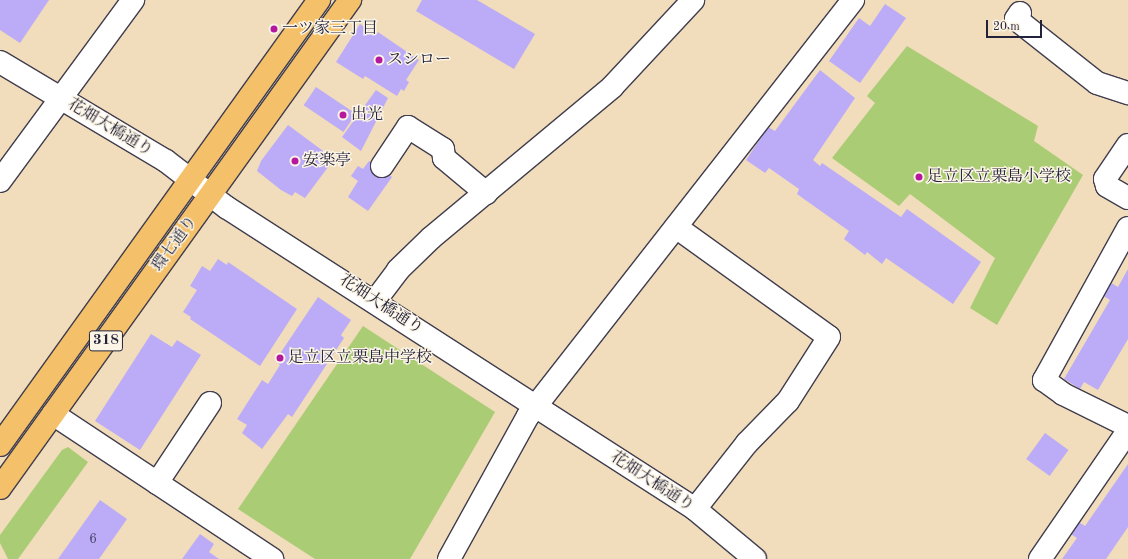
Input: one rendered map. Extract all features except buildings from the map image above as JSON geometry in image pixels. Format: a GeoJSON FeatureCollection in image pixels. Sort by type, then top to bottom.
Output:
{"type":"FeatureCollection","features":[{"type":"Feature","properties":{"kind":"main road","name":"環七通り"},"geometry":{"type":"LineString","coordinates":[[0,445],[192,180],[319,0]]}},
{"type":"Feature","properties":{"kind":"main road","name":"環七通り"},"geometry":{"type":"LineString","coordinates":[[0,488],[350,0]]}},
{"type":"Feature","properties":{"kind":"street"},"geometry":{"type":"LineString","coordinates":[[0,181],[60,97],[133,0]]}},
{"type":"Feature","properties":{"kind":"street"},"geometry":{"type":"LineString","coordinates":[[375,301],[398,270],[612,87],[693,0]]}},
{"type":"Feature","properties":{"kind":"street"},"geometry":{"type":"LineString","coordinates":[[449,559],[487,488],[536,407],[853,0]]}},
{"type":"Feature","properties":{"kind":"street"},"geometry":{"type":"LineString","coordinates":[[1020,13],[1016,19],[1097,83],[1128,93]]}},
{"type":"Feature","properties":{"kind":"street","name":"花畑大橋通り"},"geometry":{"type":"LineString","coordinates":[[0,62],[60,97],[192,180],[211,193],[226,207],[375,301],[695,509],[755,559]]}},
{"type":"Feature","properties":{"kind":"street"},"geometry":{"type":"LineString","coordinates":[[382,166],[408,127],[443,149],[444,158],[486,194]]}},
{"type":"Feature","properties":{"kind":"street"},"geometry":{"type":"LineString","coordinates":[[1128,145],[1105,179],[1107,186],[1128,198]]}},
{"type":"Feature","properties":{"kind":"street"},"geometry":{"type":"LineString","coordinates":[[676,227],[829,337],[788,401],[748,443],[695,509]]}},
{"type":"Feature","properties":{"kind":"street"},"geometry":{"type":"LineString","coordinates":[[1128,228],[1044,380],[1062,394],[1128,426]]}},
{"type":"Feature","properties":{"kind":"street"},"geometry":{"type":"LineString","coordinates":[[157,483],[210,404]]}},
{"type":"Feature","properties":{"kind":"street"},"geometry":{"type":"LineString","coordinates":[[53,414],[272,559]]}},
{"type":"Feature","properties":{"kind":"street"},"geometry":{"type":"LineString","coordinates":[[1040,559],[1128,431]]}},
{"type":"Feature","properties":{"kind":"green space"},"geometry":{"type":"Polygon","coordinates":[[[907,46],[1038,126],[1034,141],[1083,175],[997,325],[970,308],[995,258],[910,194],[899,206],[832,158],[875,103],[867,96],[907,46]]]}},
{"type":"Feature","properties":{"kind":"green space"},"geometry":{"type":"Polygon","coordinates":[[[363,326],[495,412],[410,559],[315,559],[238,509],[363,326]]]}},
{"type":"Feature","properties":{"kind":"green space"},"geometry":{"type":"Polygon","coordinates":[[[68,447],[88,462],[18,559],[8,559],[0,543],[0,535],[62,450],[68,447]]]}},
{"type":"Feature","properties":{"kind":"place","name":"一ツ家三丁目"},"geometry":{"type":"Point","coordinates":[274,29]}},
{"type":"Feature","properties":{"kind":"place","name":"スシロー"},"geometry":{"type":"Point","coordinates":[379,60]}},
{"type":"Feature","properties":{"kind":"place","name":"出光"},"geometry":{"type":"Point","coordinates":[343,115]}},
{"type":"Feature","properties":{"kind":"place","name":"安楽亭"},"geometry":{"type":"Point","coordinates":[295,161]}},
{"type":"Feature","properties":{"kind":"place","name":"足立区立栗島小学校"},"geometry":{"type":"Point","coordinates":[919,177]}},
{"type":"Feature","properties":{"kind":"place","name":"足立区立栗島中学校"},"geometry":{"type":"Point","coordinates":[280,358]}}]}
